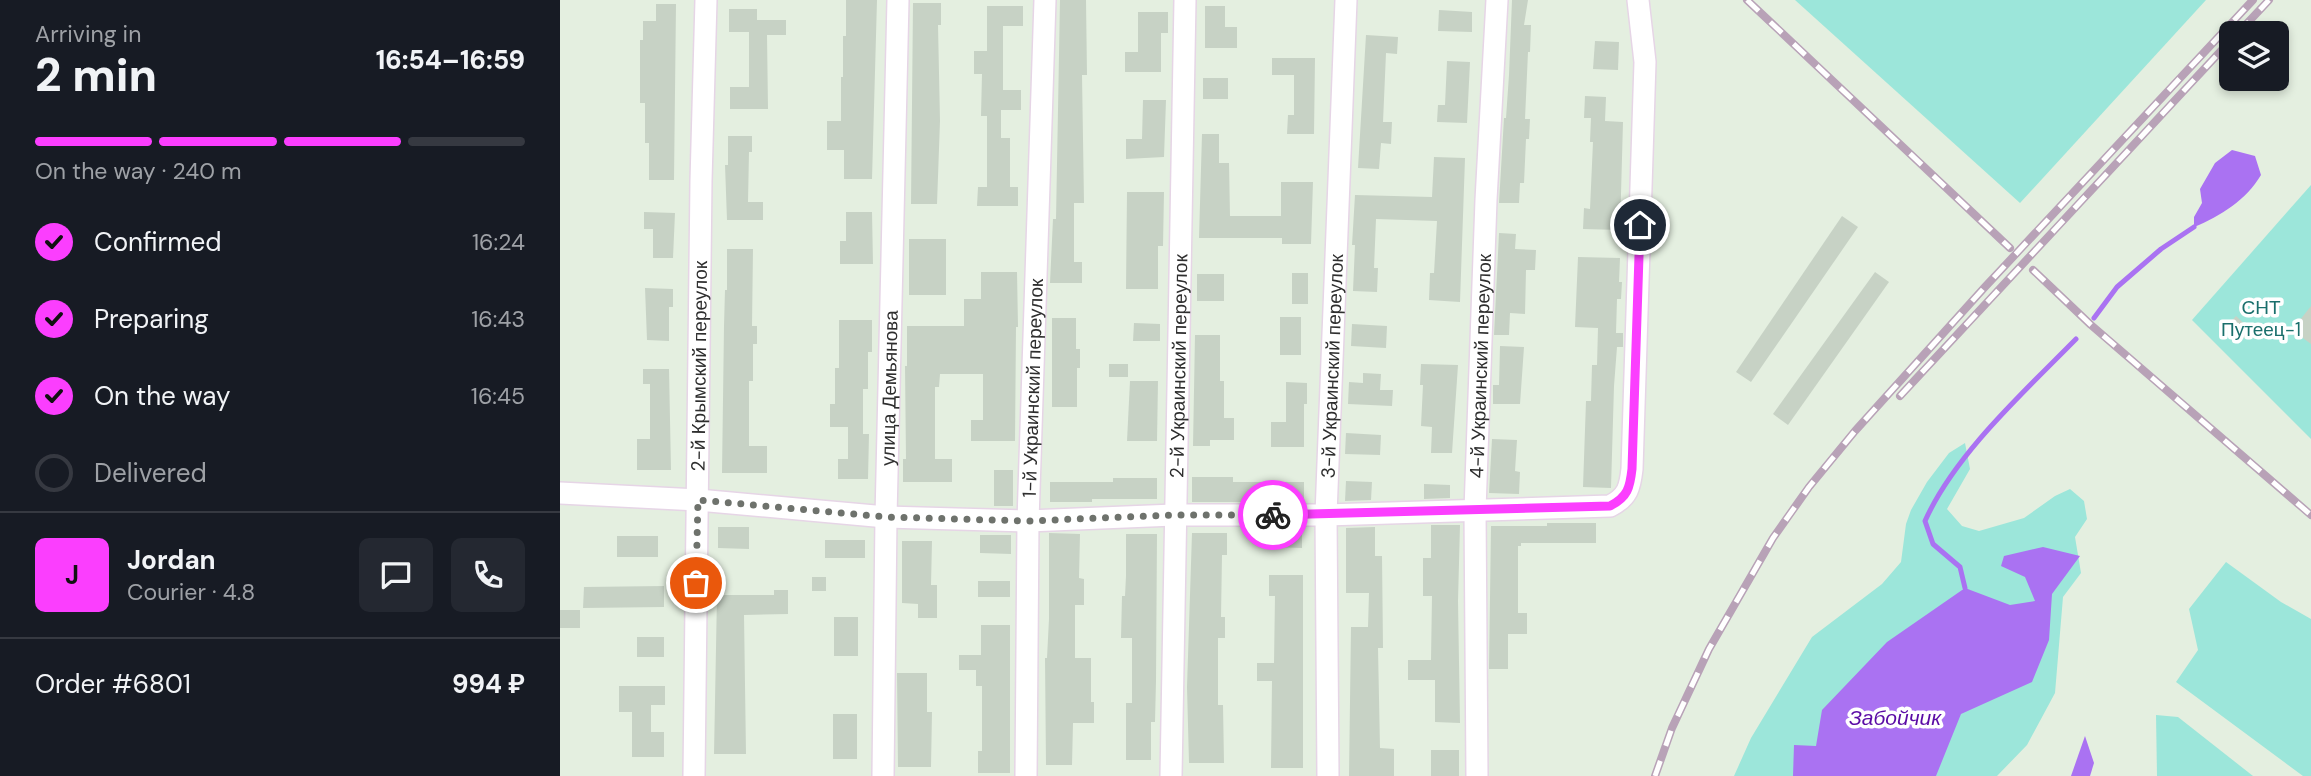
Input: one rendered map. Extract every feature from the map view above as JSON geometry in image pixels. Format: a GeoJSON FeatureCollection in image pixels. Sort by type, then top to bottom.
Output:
{"type":"FeatureCollection","features":[{"type":"Feature","properties":{"kind":"street","name":"2-й Крымский переулок"},"geometry":{"type":"LineString","coordinates":[[694,776],[701,181],[706,0]]}},
{"type":"Feature","properties":{"kind":"street","name":"улица Демьянова"},"geometry":{"type":"LineString","coordinates":[[883,776],[898,0]]}},
{"type":"Feature","properties":{"kind":"street","name":"1-й Украинский переулок"},"geometry":{"type":"LineString","coordinates":[[1026,776],[1028,521],[1045,0]]}},
{"type":"Feature","properties":{"kind":"street","name":"2-й Украинский переулок"},"geometry":{"type":"LineString","coordinates":[[1171,776],[1185,0]]}},
{"type":"Feature","properties":{"kind":"street","name":"3-й Украинский переулок"},"geometry":{"type":"LineString","coordinates":[[1328,776],[1325,515],[1346,0]]}},
{"type":"Feature","properties":{"kind":"street","name":"4-й Украинский переулок"},"geometry":{"type":"LineString","coordinates":[[1477,776],[1475,510],[1486,200],[1497,0]]}},
{"type":"Feature","properties":{"kind":"street"},"geometry":{"type":"LineString","coordinates":[[560,493],[698,500],[886,517],[1028,521],[1174,515],[1325,515],[1610,506],[1623,500],[1630,488],[1632,469],[1645,76],[1637,0]]}},
{"type":"Feature","properties":{"kind":"green space"},"geometry":{"type":"Polygon","coordinates":[[[1795,0],[2206,0],[2020,203],[1795,0]]]}},
{"type":"Feature","properties":{"kind":"green space","name":"СНТ Путеец-1"},"geometry":{"type":"Polygon","coordinates":[[[2311,185],[2311,439],[2192,320],[2311,185]]]}},
{"type":"Feature","properties":{"kind":"green space"},"geometry":{"type":"Polygon","coordinates":[[[1965,443],[1970,469],[1947,509],[1962,526],[1979,531],[2024,518],[2070,489],[2084,501],[2087,519],[2075,537],[2081,573],[2063,597],[2055,693],[2027,745],[1997,776],[1734,776],[1751,738],[1812,637],[1882,584],[1901,562],[1906,524],[1911,510],[1927,482],[1949,453],[1965,443]]]}},
{"type":"Feature","properties":{"kind":"green space"},"geometry":{"type":"Polygon","coordinates":[[[2226,562],[2281,602],[2311,619],[2311,776],[2303,776],[2176,682],[2198,650],[2189,609],[2226,562]]]}},
{"type":"Feature","properties":{"kind":"green space"},"geometry":{"type":"Polygon","coordinates":[[[2156,715],[2178,717],[2253,776],[2157,776],[2156,715]]]}},
{"type":"Feature","properties":{"kind":"water"},"geometry":{"type":"Polygon","coordinates":[[[2232,150],[2255,156],[2261,175],[2248,192],[2232,206],[2194,227],[2194,217],[2202,203],[2200,189],[2215,163],[2232,150]]]}},
{"type":"Feature","properties":{"kind":"water","name":"Забойчик"},"geometry":{"type":"Polygon","coordinates":[[[2043,547],[2080,556],[2052,594],[2049,640],[2032,682],[1961,714],[1936,776],[1793,776],[1794,745],[1816,746],[1822,710],[1887,642],[1965,588],[2010,605],[2035,601],[2025,577],[2001,566],[2004,556],[2043,547]]]}},
{"type":"Feature","properties":{"kind":"water"},"geometry":{"type":"Polygon","coordinates":[[[2085,736],[2094,763],[2090,776],[2071,776],[2085,736]]]}},
{"type":"Feature","properties":{"kind":"building"},"geometry":{"type":"Polygon","coordinates":[[[846,0],[877,0],[872,179],[844,179],[844,150],[827,150],[827,121],[841,121],[846,0]]]}},
{"type":"Feature","properties":{"kind":"building"},"geometry":{"type":"Polygon","coordinates":[[[1060,0],[1086,0],[1087,75],[1082,75],[1084,203],[1074,203],[1074,262],[1082,262],[1082,283],[1050,283],[1053,219],[1056,219],[1060,0]]]}},
{"type":"Feature","properties":{"kind":"building"},"geometry":{"type":"Polygon","coordinates":[[[1512,0],[1528,0],[1524,25],[1531,25],[1525,119],[1530,119],[1529,139],[1526,139],[1524,183],[1520,183],[1519,203],[1499,203],[1509,75],[1512,0]]]}},
{"type":"Feature","properties":{"kind":"building"},"geometry":{"type":"Polygon","coordinates":[[[913,3],[941,3],[941,25],[938,25],[940,121],[937,204],[911,204],[913,3]]]}},
{"type":"Feature","properties":{"kind":"building"},"geometry":{"type":"Polygon","coordinates":[[[656,4],[676,4],[674,180],[649,180],[645,103],[640,103],[640,40],[643,40],[643,21],[656,21],[656,4]]]}},
{"type":"Feature","properties":{"kind":"building"},"geometry":{"type":"Polygon","coordinates":[[[987,6],[1023,6],[1023,26],[1003,26],[1003,90],[1021,90],[1021,110],[1001,110],[1001,138],[1010,138],[1010,187],[1018,187],[1018,206],[977,206],[978,187],[987,187],[987,116],[981,116],[982,74],[974,74],[974,51],[987,51],[987,6]]]}},
{"type":"Feature","properties":{"kind":"building"},"geometry":{"type":"Polygon","coordinates":[[[1205,6],[1225,6],[1225,27],[1237,27],[1237,48],[1205,48],[1205,6]]]}},
{"type":"Feature","properties":{"kind":"building"},"geometry":{"type":"Polygon","coordinates":[[[729,9],[757,9],[757,20],[786,20],[786,35],[767,35],[768,109],[730,109],[730,87],[749,87],[749,32],[729,32],[729,9]]]}},
{"type":"Feature","properties":{"kind":"building"},"geometry":{"type":"Polygon","coordinates":[[[1439,10],[1472,12],[1472,32],[1438,31],[1439,10]]]}},
{"type":"Feature","properties":{"kind":"building"},"geometry":{"type":"Polygon","coordinates":[[[1138,12],[1168,12],[1168,33],[1161,33],[1161,72],[1125,72],[1125,52],[1138,52],[1138,12]]]}},
{"type":"Feature","properties":{"kind":"building"},"geometry":{"type":"Polygon","coordinates":[[[1366,35],[1398,37],[1397,54],[1386,53],[1383,122],[1392,122],[1391,144],[1381,143],[1379,169],[1358,168],[1366,35]]]}},
{"type":"Feature","properties":{"kind":"building"},"geometry":{"type":"Polygon","coordinates":[[[1595,41],[1619,42],[1618,70],[1593,69],[1595,41]]]}},
{"type":"Feature","properties":{"kind":"building"},"geometry":{"type":"Polygon","coordinates":[[[1272,58],[1315,58],[1314,134],[1287,134],[1288,115],[1294,115],[1294,75],[1272,75],[1272,58]]]}},
{"type":"Feature","properties":{"kind":"building"},"geometry":{"type":"Polygon","coordinates":[[[1447,61],[1470,62],[1467,123],[1437,122],[1438,105],[1445,105],[1447,61]]]}},
{"type":"Feature","properties":{"kind":"building"},"geometry":{"type":"Polygon","coordinates":[[[1203,78],[1228,78],[1228,99],[1203,99],[1203,78]]]}},
{"type":"Feature","properties":{"kind":"building"},"geometry":{"type":"Polygon","coordinates":[[[1585,96],[1606,97],[1605,121],[1623,122],[1620,230],[1583,229],[1584,208],[1590,209],[1593,142],[1590,142],[1591,118],[1584,118],[1585,96]]]}},
{"type":"Feature","properties":{"kind":"building"},"geometry":{"type":"Polygon","coordinates":[[[1143,100],[1166,100],[1164,157],[1126,159],[1126,139],[1142,139],[1143,100]]]}},
{"type":"Feature","properties":{"kind":"building"},"geometry":{"type":"Polygon","coordinates":[[[1202,134],[1219,134],[1219,163],[1229,163],[1230,216],[1281,216],[1281,182],[1313,182],[1311,244],[1282,244],[1282,238],[1199,238],[1202,134]]]}},
{"type":"Feature","properties":{"kind":"building"},"geometry":{"type":"Polygon","coordinates":[[[728,136],[752,136],[748,202],[763,202],[763,220],[727,220],[725,165],[728,165],[728,136]]]}},
{"type":"Feature","properties":{"kind":"building"},"geometry":{"type":"Polygon","coordinates":[[[1434,157],[1465,158],[1460,302],[1429,300],[1430,273],[1434,273],[1437,221],[1376,219],[1374,268],[1378,268],[1377,292],[1353,291],[1355,195],[1432,197],[1434,157]]]}},
{"type":"Feature","properties":{"kind":"building"},"geometry":{"type":"Polygon","coordinates":[[[1127,192],[1164,192],[1163,246],[1158,246],[1158,289],[1126,289],[1127,192]]]}},
{"type":"Feature","properties":{"kind":"building"},"geometry":{"type":"Polygon","coordinates":[[[644,212],[675,213],[673,258],[653,258],[653,229],[644,229],[644,212]]]}},
{"type":"Feature","properties":{"kind":"building"},"geometry":{"type":"Polygon","coordinates":[[[846,212],[872,212],[873,264],[840,264],[840,241],[846,241],[846,212]]]}},
{"type":"Feature","properties":{"kind":"building"},"geometry":{"type":"Polygon","coordinates":[[[1842,216],[1858,227],[1751,382],[1736,372],[1842,216]]]}},
{"type":"Feature","properties":{"kind":"building"},"geometry":{"type":"Polygon","coordinates":[[[1499,233],[1516,234],[1515,249],[1536,250],[1535,270],[1526,270],[1525,314],[1510,313],[1509,335],[1494,335],[1499,233]]]}},
{"type":"Feature","properties":{"kind":"building"},"geometry":{"type":"Polygon","coordinates":[[[909,239],[946,239],[946,295],[909,295],[909,239]]]}},
{"type":"Feature","properties":{"kind":"building"},"geometry":{"type":"Polygon","coordinates":[[[727,249],[753,249],[752,326],[757,326],[757,344],[753,344],[753,381],[749,381],[749,446],[767,446],[767,473],[722,473],[727,249]]]}},
{"type":"Feature","properties":{"kind":"building"},"geometry":{"type":"Polygon","coordinates":[[[1578,257],[1620,258],[1619,282],[1622,282],[1621,299],[1617,299],[1616,333],[1623,333],[1623,347],[1617,347],[1611,488],[1583,487],[1586,401],[1591,401],[1592,365],[1597,365],[1598,328],[1575,327],[1578,257]]]}},
{"type":"Feature","properties":{"kind":"building"},"geometry":{"type":"Polygon","coordinates":[[[981,272],[1017,272],[1015,441],[971,441],[971,420],[983,420],[983,374],[940,374],[939,387],[935,387],[935,459],[952,459],[952,482],[903,482],[903,459],[906,459],[907,326],[964,326],[964,299],[981,299],[981,272]]]}},
{"type":"Feature","properties":{"kind":"building"},"geometry":{"type":"Polygon","coordinates":[[[1875,272],[1889,282],[1788,425],[1773,414],[1875,272]]]}},
{"type":"Feature","properties":{"kind":"building"},"geometry":{"type":"Polygon","coordinates":[[[1292,273],[1308,273],[1308,304],[1292,304],[1292,273]]]}},
{"type":"Feature","properties":{"kind":"building"},"geometry":{"type":"Polygon","coordinates":[[[1197,274],[1224,274],[1224,301],[1197,301],[1197,274]]]}},
{"type":"Feature","properties":{"kind":"building"},"geometry":{"type":"Polygon","coordinates":[[[645,288],[673,289],[673,307],[669,307],[669,341],[647,340],[645,288]]]}},
{"type":"Feature","properties":{"kind":"building"},"geometry":{"type":"Polygon","coordinates":[[[2311,306],[2311,344],[2292,330],[2311,306]]]}},
{"type":"Feature","properties":{"kind":"building"},"geometry":{"type":"Polygon","coordinates":[[[2236,316],[2251,330],[2240,342],[2225,328],[2236,316]]]}},
{"type":"Feature","properties":{"kind":"building"},"geometry":{"type":"Polygon","coordinates":[[[1280,317],[1301,317],[1301,355],[1280,355],[1280,317]]]}},
{"type":"Feature","properties":{"kind":"building"},"geometry":{"type":"Polygon","coordinates":[[[1052,318],[1076,318],[1076,349],[1080,349],[1077,407],[1052,407],[1052,318]]]}},
{"type":"Feature","properties":{"kind":"building"},"geometry":{"type":"Polygon","coordinates":[[[839,320],[872,320],[872,352],[868,352],[868,389],[863,389],[863,434],[869,434],[868,479],[838,479],[838,459],[848,459],[848,427],[830,427],[830,404],[835,404],[835,368],[839,368],[839,320]]]}},
{"type":"Feature","properties":{"kind":"building"},"geometry":{"type":"Polygon","coordinates":[[[1134,323],[1160,324],[1160,341],[1133,341],[1134,323]]]}},
{"type":"Feature","properties":{"kind":"building"},"geometry":{"type":"Polygon","coordinates":[[[1352,324],[1387,326],[1386,348],[1351,346],[1352,324]]]}},
{"type":"Feature","properties":{"kind":"building"},"geometry":{"type":"Polygon","coordinates":[[[1195,335],[1220,335],[1220,381],[1224,381],[1224,418],[1234,418],[1234,440],[1210,440],[1210,446],[1193,446],[1195,335]]]}},
{"type":"Feature","properties":{"kind":"building"},"geometry":{"type":"Polygon","coordinates":[[[1500,346],[1524,347],[1520,404],[1493,404],[1493,385],[1499,385],[1500,346]]]}},
{"type":"Feature","properties":{"kind":"building"},"geometry":{"type":"Polygon","coordinates":[[[1109,364],[1128,364],[1128,377],[1109,377],[1109,364]]]}},
{"type":"Feature","properties":{"kind":"building"},"geometry":{"type":"Polygon","coordinates":[[[1421,364],[1458,365],[1452,453],[1431,453],[1432,427],[1421,426],[1421,364]]]}},
{"type":"Feature","properties":{"kind":"building"},"geometry":{"type":"Polygon","coordinates":[[[643,369],[669,369],[671,470],[637,470],[637,439],[650,439],[650,384],[643,384],[643,369]]]}},
{"type":"Feature","properties":{"kind":"building"},"geometry":{"type":"Polygon","coordinates":[[[1363,373],[1381,374],[1380,390],[1393,390],[1392,406],[1348,404],[1349,382],[1363,383],[1363,373]]]}},
{"type":"Feature","properties":{"kind":"building"},"geometry":{"type":"Polygon","coordinates":[[[1130,381],[1158,381],[1157,441],[1127,441],[1130,381]]]}},
{"type":"Feature","properties":{"kind":"building"},"geometry":{"type":"Polygon","coordinates":[[[1286,382],[1307,383],[1304,447],[1271,447],[1271,422],[1286,422],[1286,382]]]}},
{"type":"Feature","properties":{"kind":"building"},"geometry":{"type":"Polygon","coordinates":[[[1346,433],[1381,435],[1380,455],[1345,454],[1346,433]]]}},
{"type":"Feature","properties":{"kind":"building"},"geometry":{"type":"Polygon","coordinates":[[[1492,439],[1517,440],[1515,471],[1520,472],[1519,494],[1489,493],[1492,439]]]}},
{"type":"Feature","properties":{"kind":"building"},"geometry":{"type":"Polygon","coordinates":[[[994,470],[1013,470],[1013,506],[994,506],[994,470]]]}},
{"type":"Feature","properties":{"kind":"building"},"geometry":{"type":"Polygon","coordinates":[[[1192,477],[1233,477],[1233,482],[1304,482],[1304,502],[1192,502],[1192,477]]]}},
{"type":"Feature","properties":{"kind":"building"},"geometry":{"type":"Polygon","coordinates":[[[1113,478],[1157,478],[1157,499],[1050,502],[1050,482],[1113,482],[1113,478]]]}},
{"type":"Feature","properties":{"kind":"building"},"geometry":{"type":"Polygon","coordinates":[[[1346,481],[1372,482],[1371,500],[1345,501],[1346,481]]]}},
{"type":"Feature","properties":{"kind":"building"},"geometry":{"type":"Polygon","coordinates":[[[1424,484],[1450,485],[1450,498],[1424,499],[1424,484]]]}},
{"type":"Feature","properties":{"kind":"building"},"geometry":{"type":"Polygon","coordinates":[[[1547,523],[1596,523],[1596,543],[1521,543],[1521,546],[1518,546],[1518,613],[1527,613],[1527,634],[1508,634],[1508,669],[1489,669],[1491,526],[1547,526],[1547,523]]]}},
{"type":"Feature","properties":{"kind":"building"},"geometry":{"type":"Polygon","coordinates":[[[1431,525],[1460,525],[1460,723],[1435,722],[1435,680],[1408,680],[1408,660],[1431,660],[1432,596],[1423,596],[1423,558],[1431,558],[1431,525]]]}},
{"type":"Feature","properties":{"kind":"building"},"geometry":{"type":"Polygon","coordinates":[[[718,527],[749,527],[749,549],[718,548],[718,527]]]}},
{"type":"Feature","properties":{"kind":"building"},"geometry":{"type":"Polygon","coordinates":[[[1375,527],[1375,556],[1382,556],[1383,648],[1378,648],[1380,748],[1394,749],[1394,776],[1349,776],[1351,627],[1368,627],[1369,593],[1346,593],[1346,528],[1375,527]]]}},
{"type":"Feature","properties":{"kind":"building"},"geometry":{"type":"Polygon","coordinates":[[[1272,528],[1302,528],[1302,548],[1272,547],[1272,528]]]}},
{"type":"Feature","properties":{"kind":"building"},"geometry":{"type":"Polygon","coordinates":[[[1049,533],[1080,534],[1079,578],[1084,579],[1084,605],[1075,605],[1075,658],[1091,658],[1094,723],[1073,723],[1072,765],[1046,765],[1045,658],[1049,619],[1049,533]]]}},
{"type":"Feature","properties":{"kind":"building"},"geometry":{"type":"Polygon","coordinates":[[[1192,533],[1227,533],[1227,555],[1222,555],[1221,617],[1225,617],[1225,638],[1218,638],[1218,705],[1223,705],[1224,763],[1189,763],[1187,687],[1192,533]]]}},
{"type":"Feature","properties":{"kind":"building"},"geometry":{"type":"Polygon","coordinates":[[[1126,534],[1157,534],[1155,722],[1151,722],[1151,760],[1126,760],[1126,703],[1132,703],[1132,638],[1121,638],[1126,534]]]}},
{"type":"Feature","properties":{"kind":"building"},"geometry":{"type":"Polygon","coordinates":[[[980,535],[1011,535],[1011,554],[980,553],[980,535]]]}},
{"type":"Feature","properties":{"kind":"building"},"geometry":{"type":"Polygon","coordinates":[[[617,536],[658,536],[658,557],[617,557],[617,536]]]}},
{"type":"Feature","properties":{"kind":"building"},"geometry":{"type":"Polygon","coordinates":[[[825,540],[865,540],[865,558],[825,558],[825,540]]]}},
{"type":"Feature","properties":{"kind":"building"},"geometry":{"type":"Polygon","coordinates":[[[902,541],[932,541],[931,585],[937,585],[937,618],[918,618],[918,604],[902,603],[902,541]]]}},
{"type":"Feature","properties":{"kind":"building"},"geometry":{"type":"Polygon","coordinates":[[[1269,575],[1303,575],[1303,768],[1271,768],[1272,681],[1257,681],[1257,663],[1274,663],[1275,596],[1269,596],[1269,575]]]}},
{"type":"Feature","properties":{"kind":"building"},"geometry":{"type":"Polygon","coordinates":[[[812,577],[826,577],[826,591],[812,591],[812,577]]]}},
{"type":"Feature","properties":{"kind":"building"},"geometry":{"type":"Polygon","coordinates":[[[978,581],[1010,581],[1010,597],[978,597],[978,581]]]}},
{"type":"Feature","properties":{"kind":"building"},"geometry":{"type":"Polygon","coordinates":[[[664,586],[664,607],[583,608],[584,587],[664,586]]]}},
{"type":"Feature","properties":{"kind":"building"},"geometry":{"type":"Polygon","coordinates":[[[774,590],[788,590],[788,614],[744,615],[746,754],[714,754],[717,595],[774,595],[774,590]]]}},
{"type":"Feature","properties":{"kind":"building"},"geometry":{"type":"Polygon","coordinates":[[[560,610],[580,610],[580,628],[560,628],[560,610]]]}},
{"type":"Feature","properties":{"kind":"building"},"geometry":{"type":"Polygon","coordinates":[[[834,617],[858,617],[858,656],[834,656],[834,617]]]}},
{"type":"Feature","properties":{"kind":"building"},"geometry":{"type":"Polygon","coordinates":[[[981,625],[1010,625],[1010,773],[978,773],[978,751],[982,751],[982,686],[976,686],[976,670],[959,670],[959,655],[981,655],[981,625]]]}},
{"type":"Feature","properties":{"kind":"building"},"geometry":{"type":"Polygon","coordinates":[[[637,637],[664,637],[664,657],[637,657],[637,637]]]}},
{"type":"Feature","properties":{"kind":"building"},"geometry":{"type":"Polygon","coordinates":[[[897,673],[927,673],[927,712],[932,712],[931,767],[898,767],[897,673]]]}},
{"type":"Feature","properties":{"kind":"building"},"geometry":{"type":"Polygon","coordinates":[[[619,686],[665,686],[665,705],[651,705],[651,732],[664,732],[664,757],[632,757],[632,712],[619,712],[619,686]]]}},
{"type":"Feature","properties":{"kind":"building"},"geometry":{"type":"Polygon","coordinates":[[[833,714],[857,714],[857,759],[833,759],[833,714]]]}},
{"type":"Feature","properties":{"kind":"building"},"geometry":{"type":"Polygon","coordinates":[[[1431,750],[1459,750],[1459,776],[1431,776],[1431,750]]]}},
{"type":"Feature","properties":{"kind":"waterway"},"geometry":{"type":"LineString","coordinates":[[2094,318],[2117,287],[2161,249],[2194,227]]}},
{"type":"Feature","properties":{"kind":"waterway"},"geometry":{"type":"LineString","coordinates":[[1965,588],[1960,567],[1933,544],[1925,521],[1938,496],[1972,448],[2076,339]]}},
{"type":"Feature","properties":{"kind":"railway"},"geometry":{"type":"LineString","coordinates":[[1747,0],[2010,248]]}},
{"type":"Feature","properties":{"kind":"railway"},"geometry":{"type":"LineString","coordinates":[[1655,776],[1672,728],[1709,649],[1773,538],[1809,487],[1855,431],[1984,288],[2253,0]]}},
{"type":"Feature","properties":{"kind":"railway"},"geometry":{"type":"LineString","coordinates":[[2249,21],[2269,0]]}},
{"type":"Feature","properties":{"kind":"railway"},"geometry":{"type":"LineString","coordinates":[[1900,396],[2219,53]]}},
{"type":"Feature","properties":{"kind":"railway"},"geometry":{"type":"LineString","coordinates":[[2033,270],[2091,325],[2311,515]]}},
{"type":"Feature","properties":{"kind":"way so far"},"geometry":{"type":"LineString","coordinates":[[696,583],[698,500],[886,517],[1028,521],[1174,515],[1273,515]]}},
{"type":"Feature","properties":{"kind":"route"},"geometry":{"type":"LineString","coordinates":[[1273,515],[1610,506],[1623,500],[1630,488],[1632,469],[1640,225]]}}]}
